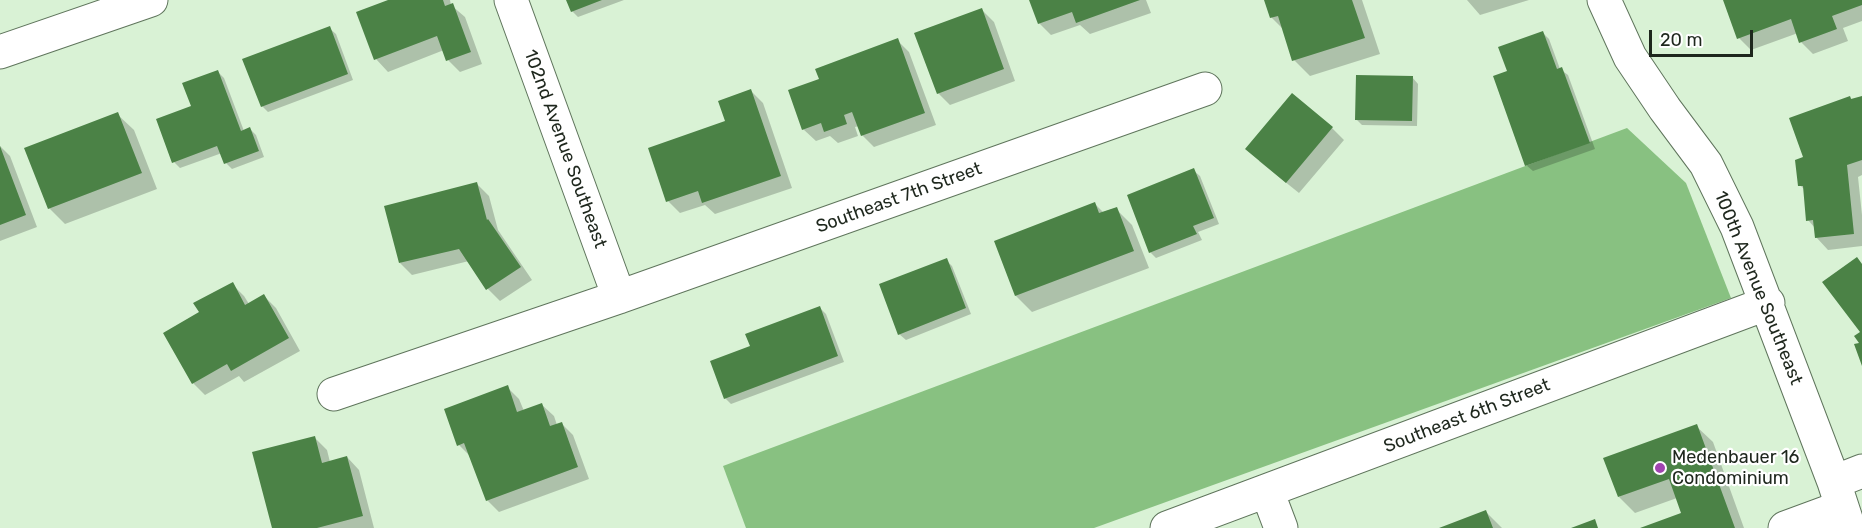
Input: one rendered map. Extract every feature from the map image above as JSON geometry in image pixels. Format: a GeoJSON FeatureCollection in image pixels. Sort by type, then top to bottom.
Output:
{"type":"FeatureCollection","features":[{"type":"Feature","properties":{"kind":"street"},"geometry":{"type":"LineString","coordinates":[[0,52],[151,0]]}},
{"type":"Feature","properties":{"kind":"street","name":"102nd Avenue Southeast"},"geometry":{"type":"LineString","coordinates":[[512,0],[605,302]]}},
{"type":"Feature","properties":{"kind":"street","name":"100th Avenue Southeast"},"geometry":{"type":"LineString","coordinates":[[1604,0],[1630,57],[1706,164],[1737,226],[1847,497]]}},
{"type":"Feature","properties":{"kind":"street","name":"Southeast 7th Street"},"geometry":{"type":"LineString","coordinates":[[334,394],[605,302],[1205,89]]}},
{"type":"Feature","properties":{"kind":"street","name":"Southeast 6th Street"},"geometry":{"type":"LineString","coordinates":[[1186,525],[1267,491],[1768,303]]}},
{"type":"Feature","properties":{"kind":"street"},"geometry":{"type":"LineString","coordinates":[[1267,491],[1281,528]]}},
{"type":"Feature","properties":{"kind":"street"},"geometry":{"type":"LineString","coordinates":[[1785,528],[1847,497]]}},
{"type":"Feature","properties":{"kind":"green space"},"geometry":{"type":"Polygon","coordinates":[[[1627,128],[1686,183],[1731,298],[1094,528],[746,528],[723,466],[1627,128]]]}},
{"type":"Feature","properties":{"kind":"building"},"geometry":{"type":"Polygon","coordinates":[[[388,0],[443,0],[445,6],[453,3],[471,52],[446,61],[437,36],[374,60],[356,12],[388,0]]]}},
{"type":"Feature","properties":{"kind":"building"},"geometry":{"type":"Polygon","coordinates":[[[566,0],[602,0],[571,12],[566,0]]]}},
{"type":"Feature","properties":{"kind":"building"},"geometry":{"type":"Polygon","coordinates":[[[1029,0],[1140,0],[1076,23],[1072,12],[1038,24],[1029,0]]]}},
{"type":"Feature","properties":{"kind":"building"},"geometry":{"type":"Polygon","coordinates":[[[1264,0],[1352,0],[1365,38],[1292,61],[1278,16],[1270,18],[1264,0]]]}},
{"type":"Feature","properties":{"kind":"building"},"geometry":{"type":"Polygon","coordinates":[[[1723,0],[1862,0],[1862,5],[1832,16],[1837,29],[1799,43],[1791,19],[1737,39],[1723,0]]]}},
{"type":"Feature","properties":{"kind":"building"},"geometry":{"type":"Polygon","coordinates":[[[982,8],[1004,69],[937,94],[914,33],[982,8]]]}},
{"type":"Feature","properties":{"kind":"building"},"geometry":{"type":"Polygon","coordinates":[[[330,26],[348,74],[261,107],[242,59],[330,26]]]}},
{"type":"Feature","properties":{"kind":"building"},"geometry":{"type":"Polygon","coordinates":[[[1543,31],[1557,69],[1562,67],[1590,143],[1525,166],[1493,76],[1507,71],[1498,47],[1543,31]]]}},
{"type":"Feature","properties":{"kind":"building"},"geometry":{"type":"Polygon","coordinates":[[[898,38],[925,113],[861,136],[852,112],[844,115],[847,124],[824,132],[821,123],[802,130],[788,90],[819,79],[815,69],[898,38]]]}},
{"type":"Feature","properties":{"kind":"building"},"geometry":{"type":"Polygon","coordinates":[[[218,70],[241,131],[250,127],[259,151],[224,164],[217,146],[172,163],[156,119],[191,106],[182,83],[218,70]]]}},
{"type":"Feature","properties":{"kind":"building"},"geometry":{"type":"Polygon","coordinates":[[[1356,75],[1413,76],[1412,121],[1355,120],[1356,75]]]}},
{"type":"Feature","properties":{"kind":"building"},"geometry":{"type":"Polygon","coordinates":[[[751,89],[781,176],[702,203],[698,191],[666,202],[648,148],[725,121],[718,101],[751,89]]]}},
{"type":"Feature","properties":{"kind":"building"},"geometry":{"type":"Polygon","coordinates":[[[1292,93],[1333,127],[1286,183],[1245,149],[1292,93]]]}},
{"type":"Feature","properties":{"kind":"building"},"geometry":{"type":"Polygon","coordinates":[[[1850,96],[1851,99],[1862,96],[1862,160],[1847,165],[1854,234],[1815,238],[1813,220],[1806,221],[1803,186],[1798,186],[1795,160],[1803,157],[1789,118],[1850,96]]]}},
{"type":"Feature","properties":{"kind":"building"},"geometry":{"type":"Polygon","coordinates":[[[118,112],[142,173],[48,209],[24,148],[118,112]]]}},
{"type":"Feature","properties":{"kind":"building"},"geometry":{"type":"Polygon","coordinates":[[[0,146],[26,215],[0,225],[0,146]]]}},
{"type":"Feature","properties":{"kind":"building"},"geometry":{"type":"Polygon","coordinates":[[[1194,168],[1214,218],[1193,226],[1197,234],[1149,253],[1127,195],[1194,168]]]}},
{"type":"Feature","properties":{"kind":"building"},"geometry":{"type":"Polygon","coordinates":[[[477,182],[487,220],[521,267],[486,290],[459,249],[399,263],[384,206],[477,182]]]}},
{"type":"Feature","properties":{"kind":"building"},"geometry":{"type":"Polygon","coordinates":[[[1095,202],[1099,213],[1117,207],[1134,251],[1015,296],[994,241],[1095,202]]]}},
{"type":"Feature","properties":{"kind":"building"},"geometry":{"type":"Polygon","coordinates":[[[1857,257],[1862,264],[1862,366],[1854,344],[1859,343],[1854,336],[1860,332],[1822,282],[1857,257]]]}},
{"type":"Feature","properties":{"kind":"building"},"geometry":{"type":"Polygon","coordinates":[[[947,258],[966,308],[898,335],[879,284],[947,258]]]}},
{"type":"Feature","properties":{"kind":"building"},"geometry":{"type":"Polygon","coordinates":[[[233,282],[245,305],[264,294],[289,338],[231,371],[227,364],[192,384],[163,333],[199,312],[193,303],[233,282]]]}},
{"type":"Feature","properties":{"kind":"building"},"geometry":{"type":"Polygon","coordinates":[[[820,306],[838,356],[724,399],[710,361],[750,346],[745,334],[820,306]]]}},
{"type":"Feature","properties":{"kind":"building"},"geometry":{"type":"Polygon","coordinates":[[[508,385],[517,412],[542,403],[550,426],[562,422],[578,467],[486,501],[464,443],[457,446],[444,409],[508,385]]]}},
{"type":"Feature","properties":{"kind":"building","name":"Medenbauer 16 Condominium"},"geometry":{"type":"Polygon","coordinates":[[[1697,424],[1735,528],[1640,528],[1681,513],[1669,479],[1618,497],[1603,458],[1697,424]]]}},
{"type":"Feature","properties":{"kind":"building"},"geometry":{"type":"Polygon","coordinates":[[[315,436],[322,463],[347,456],[363,516],[317,528],[272,528],[252,452],[315,436]]]}},
{"type":"Feature","properties":{"kind":"building"},"geometry":{"type":"Polygon","coordinates":[[[1486,510],[1493,528],[1439,528],[1486,510]]]}},
{"type":"Feature","properties":{"kind":"building"},"geometry":{"type":"Polygon","coordinates":[[[1595,519],[1598,528],[1571,528],[1595,519]]]}},
{"type":"Feature","properties":{"kind":"place","name":"Medenbauer 16 Condominium"},"geometry":{"type":"Point","coordinates":[1660,468]}}]}
